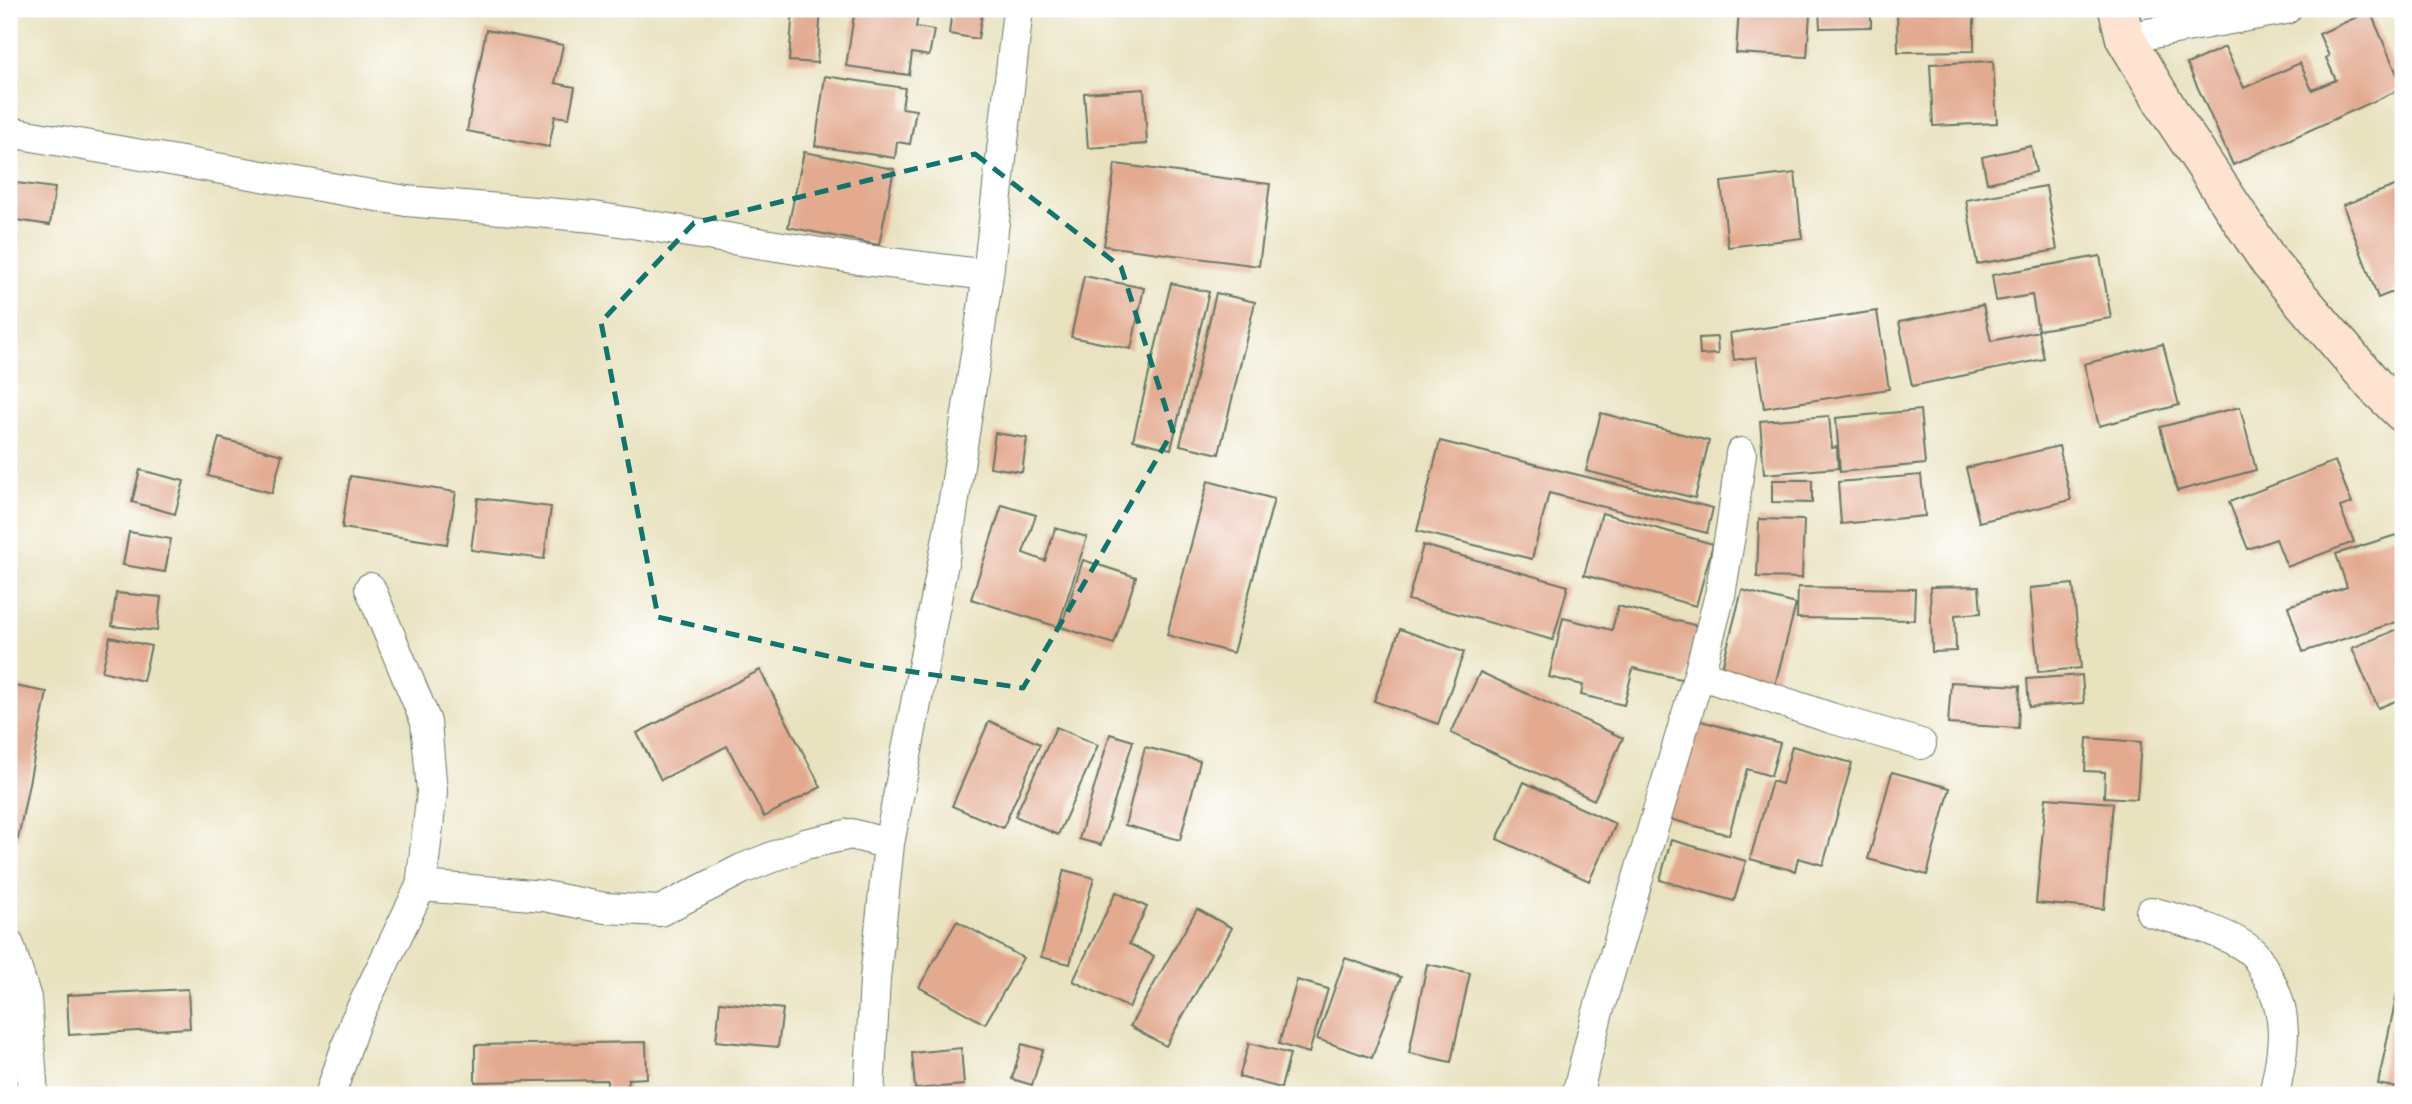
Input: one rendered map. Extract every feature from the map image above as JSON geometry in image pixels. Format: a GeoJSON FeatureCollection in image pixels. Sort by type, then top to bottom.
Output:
{"type":"FeatureCollection","features":[{"type":"Feature","properties":{"kind":"street"},"geometry":{"type":"LineString","coordinates":[[869,1095],[875,979],[889,844],[949,532],[988,275],[1018,9]]}},
{"type":"Feature","properties":{"kind":"street"},"geometry":{"type":"LineString","coordinates":[[2286,9],[2122,23],[2172,116],[2270,263],[2374,385],[2403,413]]}},
{"type":"Feature","properties":{"kind":"street"},"geometry":{"type":"LineString","coordinates":[[9,132],[406,201],[594,217],[865,260],[988,275]]}},
{"type":"Feature","properties":{"kind":"street"},"geometry":{"type":"LineString","coordinates":[[1577,1095],[1597,1015],[1720,595],[1741,453]]}},
{"type":"Feature","properties":{"kind":"street"},"geometry":{"type":"LineString","coordinates":[[330,1095],[355,1021],[421,886],[432,792],[426,722],[370,588]]}},
{"type":"Feature","properties":{"kind":"street"},"geometry":{"type":"LineString","coordinates":[[1699,674],[1921,744]]}},
{"type":"Feature","properties":{"kind":"street"},"geometry":{"type":"LineString","coordinates":[[421,886],[544,896],[605,908],[660,911],[742,869],[805,844],[851,834],[889,844]]}},
{"type":"Feature","properties":{"kind":"street"},"geometry":{"type":"LineString","coordinates":[[2151,912],[2192,923],[2254,952],[2282,1008],[2284,1039],[2274,1095]]}},
{"type":"Feature","properties":{"kind":"street"},"geometry":{"type":"LineString","coordinates":[[9,944],[26,998],[33,1095]]}},
{"type":"Feature","properties":{"kind":"highlighted area"},"geometry":{"type":"Polygon","coordinates":[[[975,154],[1121,267],[1173,431],[1023,688],[866,665],[658,617],[601,322],[694,223],[975,154]]]}},
{"type":"Feature","properties":{"kind":"building"},"geometry":{"type":"Polygon","coordinates":[[[793,9],[821,9],[817,63],[789,61],[793,9]]]}},
{"type":"Feature","properties":{"kind":"building"},"geometry":{"type":"Polygon","coordinates":[[[855,9],[919,9],[916,27],[934,30],[929,56],[912,53],[909,75],[846,66],[855,9]]]}},
{"type":"Feature","properties":{"kind":"building"},"geometry":{"type":"Polygon","coordinates":[[[1739,9],[1797,9],[1796,14],[1810,14],[1807,57],[1736,53],[1739,9]]]}},
{"type":"Feature","properties":{"kind":"building"},"geometry":{"type":"Polygon","coordinates":[[[1819,9],[1871,9],[1871,27],[1820,28],[1819,9]]]}},
{"type":"Feature","properties":{"kind":"building"},"geometry":{"type":"Polygon","coordinates":[[[1897,9],[1974,9],[1974,51],[1898,52],[1897,9]]]}},
{"type":"Feature","properties":{"kind":"building"},"geometry":{"type":"Polygon","coordinates":[[[952,10],[982,14],[978,39],[949,34],[952,10]]]}},
{"type":"Feature","properties":{"kind":"building"},"geometry":{"type":"Polygon","coordinates":[[[2370,11],[2403,88],[2233,165],[2187,64],[2225,47],[2244,88],[2300,63],[2312,90],[2336,80],[2319,34],[2370,11]]]}},
{"type":"Feature","properties":{"kind":"building"},"geometry":{"type":"Polygon","coordinates":[[[486,30],[563,45],[555,83],[575,87],[569,118],[555,116],[549,147],[467,131],[486,30]]]}},
{"type":"Feature","properties":{"kind":"building"},"geometry":{"type":"Polygon","coordinates":[[[1993,61],[1997,123],[1933,126],[1930,64],[1993,61]]]}},
{"type":"Feature","properties":{"kind":"building"},"geometry":{"type":"Polygon","coordinates":[[[825,76],[905,88],[902,108],[916,110],[910,144],[897,142],[895,158],[815,146],[825,76]]]}},
{"type":"Feature","properties":{"kind":"building"},"geometry":{"type":"Polygon","coordinates":[[[1144,89],[1147,144],[1088,148],[1084,93],[1144,89]]]}},
{"type":"Feature","properties":{"kind":"building"},"geometry":{"type":"Polygon","coordinates":[[[2031,146],[2036,172],[1987,183],[1982,157],[2031,146]]]}},
{"type":"Feature","properties":{"kind":"building"},"geometry":{"type":"Polygon","coordinates":[[[804,152],[894,169],[879,245],[788,227],[804,152]]]}},
{"type":"Feature","properties":{"kind":"building"},"geometry":{"type":"Polygon","coordinates":[[[1115,164],[1270,184],[1259,266],[1104,246],[1115,164]]]}},
{"type":"Feature","properties":{"kind":"building"},"geometry":{"type":"Polygon","coordinates":[[[1795,173],[1802,238],[1728,247],[1721,182],[1795,173]]]}},
{"type":"Feature","properties":{"kind":"building"},"geometry":{"type":"Polygon","coordinates":[[[9,182],[55,188],[50,225],[9,219],[9,182]]]}},
{"type":"Feature","properties":{"kind":"building"},"geometry":{"type":"Polygon","coordinates":[[[2403,183],[2403,288],[2378,298],[2343,205],[2403,183]]]}},
{"type":"Feature","properties":{"kind":"building"},"geometry":{"type":"Polygon","coordinates":[[[2046,186],[2057,250],[1977,264],[1966,200],[2046,186]]]}},
{"type":"Feature","properties":{"kind":"building"},"geometry":{"type":"Polygon","coordinates":[[[2100,256],[2111,318],[2038,330],[2032,295],[1996,301],[1992,275],[2100,256]]]}},
{"type":"Feature","properties":{"kind":"building"},"geometry":{"type":"Polygon","coordinates":[[[1084,276],[1144,288],[1131,349],[1071,337],[1084,276]]]}},
{"type":"Feature","properties":{"kind":"building"},"geometry":{"type":"Polygon","coordinates":[[[1171,283],[1209,292],[1171,449],[1133,440],[1171,283]]]}},
{"type":"Feature","properties":{"kind":"building"},"geometry":{"type":"Polygon","coordinates":[[[1216,293],[1255,302],[1219,454],[1180,445],[1216,293]]]}},
{"type":"Feature","properties":{"kind":"building"},"geometry":{"type":"Polygon","coordinates":[[[1983,305],[1991,341],[2038,331],[2044,359],[1912,386],[1899,322],[1983,305]]]}},
{"type":"Feature","properties":{"kind":"building"},"geometry":{"type":"Polygon","coordinates":[[[1877,311],[1889,389],[1764,408],[1756,357],[1734,360],[1730,333],[1877,311]]]}},
{"type":"Feature","properties":{"kind":"building"},"geometry":{"type":"Polygon","coordinates":[[[1717,337],[1718,354],[1700,355],[1699,338],[1717,337]]]}},
{"type":"Feature","properties":{"kind":"building"},"geometry":{"type":"Polygon","coordinates":[[[2163,344],[2179,405],[2099,426],[2084,364],[2163,344]]]}},
{"type":"Feature","properties":{"kind":"building"},"geometry":{"type":"Polygon","coordinates":[[[2240,407],[2256,470],[2177,491],[2160,427],[2240,407]]]}},
{"type":"Feature","properties":{"kind":"building"},"geometry":{"type":"Polygon","coordinates":[[[1920,410],[1925,464],[1840,472],[1836,418],[1920,410]]]}},
{"type":"Feature","properties":{"kind":"building"},"geometry":{"type":"Polygon","coordinates":[[[1601,413],[1709,441],[1695,498],[1586,471],[1601,413]]]}},
{"type":"Feature","properties":{"kind":"building"},"geometry":{"type":"Polygon","coordinates":[[[1829,416],[1832,448],[1837,447],[1838,468],[1764,474],[1760,421],[1829,416]]]}},
{"type":"Feature","properties":{"kind":"building"},"geometry":{"type":"Polygon","coordinates":[[[995,433],[1027,438],[1022,472],[990,467],[995,433]]]}},
{"type":"Feature","properties":{"kind":"building"},"geometry":{"type":"Polygon","coordinates":[[[219,438],[282,455],[272,493],[208,476],[219,438]]]}},
{"type":"Feature","properties":{"kind":"building"},"geometry":{"type":"Polygon","coordinates":[[[1440,441],[1713,508],[1707,533],[1549,493],[1532,559],[1417,531],[1440,441]]]}},
{"type":"Feature","properties":{"kind":"building"},"geometry":{"type":"Polygon","coordinates":[[[2059,446],[2071,500],[1979,522],[1966,468],[2059,446]]]}},
{"type":"Feature","properties":{"kind":"building"},"geometry":{"type":"Polygon","coordinates":[[[2335,461],[2352,503],[2340,507],[2354,542],[2287,567],[2276,539],[2248,549],[2229,502],[2335,461]]]}},
{"type":"Feature","properties":{"kind":"building"},"geometry":{"type":"Polygon","coordinates":[[[140,470],[184,481],[175,514],[132,502],[140,470]]]}},
{"type":"Feature","properties":{"kind":"building"},"geometry":{"type":"Polygon","coordinates":[[[1921,475],[1925,516],[1841,524],[1838,482],[1921,475]]]}},
{"type":"Feature","properties":{"kind":"building"},"geometry":{"type":"Polygon","coordinates":[[[350,476],[456,492],[447,544],[342,528],[350,476]]]}},
{"type":"Feature","properties":{"kind":"building"},"geometry":{"type":"Polygon","coordinates":[[[1772,480],[1812,480],[1812,503],[1772,502],[1772,480]]]}},
{"type":"Feature","properties":{"kind":"building"},"geometry":{"type":"Polygon","coordinates":[[[1208,481],[1274,499],[1233,653],[1167,635],[1208,481]]]}},
{"type":"Feature","properties":{"kind":"building"},"geometry":{"type":"Polygon","coordinates":[[[478,498],[551,507],[544,559],[471,550],[478,498]]]}},
{"type":"Feature","properties":{"kind":"building"},"geometry":{"type":"Polygon","coordinates":[[[1002,505],[1036,515],[1023,553],[1045,561],[1055,528],[1087,537],[1058,627],[971,599],[1002,505]]]}},
{"type":"Feature","properties":{"kind":"building"},"geometry":{"type":"Polygon","coordinates":[[[1602,513],[1713,544],[1696,606],[1584,575],[1602,513]]]}},
{"type":"Feature","properties":{"kind":"building"},"geometry":{"type":"Polygon","coordinates":[[[1759,519],[1804,520],[1802,578],[1757,577],[1759,519]]]}},
{"type":"Feature","properties":{"kind":"building"},"geometry":{"type":"Polygon","coordinates":[[[129,532],[171,539],[165,572],[123,565],[129,532]]]}},
{"type":"Feature","properties":{"kind":"building"},"geometry":{"type":"Polygon","coordinates":[[[2396,535],[2403,557],[2403,620],[2303,652],[2288,606],[2347,587],[2336,554],[2396,535]]]}},
{"type":"Feature","properties":{"kind":"building"},"geometry":{"type":"Polygon","coordinates":[[[1423,545],[1568,586],[1553,640],[1408,600],[1423,545]]]}},
{"type":"Feature","properties":{"kind":"building"},"geometry":{"type":"Polygon","coordinates":[[[1083,560],[1136,577],[1114,644],[1061,627],[1083,560]]]}},
{"type":"Feature","properties":{"kind":"building"},"geometry":{"type":"Polygon","coordinates":[[[2073,584],[2081,668],[2038,672],[2030,588],[2073,584]]]}},
{"type":"Feature","properties":{"kind":"building"},"geometry":{"type":"Polygon","coordinates":[[[1979,586],[1981,613],[1955,615],[1956,651],[1932,652],[1930,587],[1979,586]]]}},
{"type":"Feature","properties":{"kind":"building"},"geometry":{"type":"Polygon","coordinates":[[[1798,587],[1915,589],[1914,620],[1797,618],[1798,587]]]}},
{"type":"Feature","properties":{"kind":"building"},"geometry":{"type":"Polygon","coordinates":[[[1742,590],[1796,604],[1775,685],[1721,671],[1742,590]]]}},
{"type":"Feature","properties":{"kind":"building"},"geometry":{"type":"Polygon","coordinates":[[[116,593],[161,597],[157,631],[112,626],[116,593]]]}},
{"type":"Feature","properties":{"kind":"building"},"geometry":{"type":"Polygon","coordinates":[[[1618,606],[1698,626],[1685,680],[1633,668],[1624,705],[1581,695],[1583,685],[1549,677],[1563,618],[1612,630],[1618,606]]]}},
{"type":"Feature","properties":{"kind":"building"},"geometry":{"type":"Polygon","coordinates":[[[2403,627],[2403,698],[2378,708],[2352,648],[2403,627]]]}},
{"type":"Feature","properties":{"kind":"building"},"geometry":{"type":"Polygon","coordinates":[[[1400,629],[1464,652],[1438,724],[1374,701],[1400,629]]]}},
{"type":"Feature","properties":{"kind":"building"},"geometry":{"type":"Polygon","coordinates":[[[110,637],[151,646],[143,681],[102,671],[110,637]]]}},
{"type":"Feature","properties":{"kind":"building"},"geometry":{"type":"Polygon","coordinates":[[[760,670],[821,787],[764,817],[727,746],[661,780],[637,733],[760,670]]]}},
{"type":"Feature","properties":{"kind":"building"},"geometry":{"type":"Polygon","coordinates":[[[1480,672],[1623,738],[1594,800],[1451,733],[1480,672]]]}},
{"type":"Feature","properties":{"kind":"building"},"geometry":{"type":"Polygon","coordinates":[[[2082,675],[2084,703],[2029,707],[2027,679],[2082,675]]]}},
{"type":"Feature","properties":{"kind":"building"},"geometry":{"type":"Polygon","coordinates":[[[1951,682],[2020,686],[2018,728],[1948,724],[1951,682]]]}},
{"type":"Feature","properties":{"kind":"building"},"geometry":{"type":"Polygon","coordinates":[[[9,685],[47,692],[18,839],[9,837],[9,685]]]}},
{"type":"Feature","properties":{"kind":"building"},"geometry":{"type":"Polygon","coordinates":[[[1694,719],[1780,743],[1771,776],[1747,769],[1729,835],[1666,818],[1694,719]]]}},
{"type":"Feature","properties":{"kind":"building"},"geometry":{"type":"Polygon","coordinates":[[[989,721],[1040,744],[1003,828],[952,806],[989,721]]]}},
{"type":"Feature","properties":{"kind":"building"},"geometry":{"type":"Polygon","coordinates":[[[1056,727],[1098,745],[1058,835],[1015,816],[1056,727]]]}},
{"type":"Feature","properties":{"kind":"building"},"geometry":{"type":"Polygon","coordinates":[[[1110,734],[1133,741],[1101,845],[1079,839],[1110,734]]]}},
{"type":"Feature","properties":{"kind":"building"},"geometry":{"type":"Polygon","coordinates":[[[2087,738],[2141,742],[2137,799],[2104,797],[2105,772],[2085,771],[2087,738]]]}},
{"type":"Feature","properties":{"kind":"building"},"geometry":{"type":"Polygon","coordinates":[[[1792,746],[1852,763],[1823,865],[1798,858],[1795,871],[1750,859],[1772,781],[1782,784],[1792,746]]]}},
{"type":"Feature","properties":{"kind":"building"},"geometry":{"type":"Polygon","coordinates":[[[1145,747],[1200,761],[1180,840],[1125,825],[1145,747]]]}},
{"type":"Feature","properties":{"kind":"building"},"geometry":{"type":"Polygon","coordinates":[[[1892,772],[1950,788],[1927,875],[1868,859],[1892,772]]]}},
{"type":"Feature","properties":{"kind":"building"},"geometry":{"type":"Polygon","coordinates":[[[1524,782],[1616,824],[1589,881],[1497,839],[1524,782]]]}},
{"type":"Feature","properties":{"kind":"building"},"geometry":{"type":"Polygon","coordinates":[[[2046,798],[2113,803],[2104,909],[2036,903],[2046,798]]]}},
{"type":"Feature","properties":{"kind":"building"},"geometry":{"type":"Polygon","coordinates":[[[1671,840],[1746,861],[1734,901],[1660,880],[1671,840]]]}},
{"type":"Feature","properties":{"kind":"building"},"geometry":{"type":"Polygon","coordinates":[[[1064,870],[1094,878],[1070,964],[1041,957],[1064,870]]]}},
{"type":"Feature","properties":{"kind":"building"},"geometry":{"type":"Polygon","coordinates":[[[1116,892],[1147,907],[1129,944],[1154,956],[1129,1008],[1073,981],[1116,892]]]}},
{"type":"Feature","properties":{"kind":"building"},"geometry":{"type":"Polygon","coordinates":[[[1197,909],[1232,928],[1166,1046],[1130,1026],[1197,909]]]}},
{"type":"Feature","properties":{"kind":"building"},"geometry":{"type":"Polygon","coordinates":[[[957,921],[1023,958],[985,1024],[919,987],[957,921]]]}},
{"type":"Feature","properties":{"kind":"building"},"geometry":{"type":"Polygon","coordinates":[[[1345,958],[1401,977],[1372,1058],[1317,1039],[1345,958]]]}},
{"type":"Feature","properties":{"kind":"building"},"geometry":{"type":"Polygon","coordinates":[[[1427,964],[1470,973],[1451,1062],[1409,1053],[1427,964]]]}},
{"type":"Feature","properties":{"kind":"building"},"geometry":{"type":"Polygon","coordinates":[[[2403,969],[2403,1089],[2378,1084],[2403,969]]]}},
{"type":"Feature","properties":{"kind":"building"},"geometry":{"type":"Polygon","coordinates":[[[1297,980],[1328,989],[1309,1053],[1279,1044],[1297,980]]]}},
{"type":"Feature","properties":{"kind":"building"},"geometry":{"type":"Polygon","coordinates":[[[188,989],[190,1028],[69,1035],[67,995],[188,989]]]}},
{"type":"Feature","properties":{"kind":"building"},"geometry":{"type":"Polygon","coordinates":[[[720,1002],[783,1009],[778,1047],[716,1041],[720,1002]]]}},
{"type":"Feature","properties":{"kind":"building"},"geometry":{"type":"Polygon","coordinates":[[[646,1042],[647,1078],[628,1079],[628,1095],[607,1095],[607,1080],[475,1082],[475,1045],[646,1042]]]}},
{"type":"Feature","properties":{"kind":"building"},"geometry":{"type":"Polygon","coordinates":[[[1249,1043],[1290,1054],[1281,1088],[1239,1077],[1249,1043]]]}},
{"type":"Feature","properties":{"kind":"building"},"geometry":{"type":"Polygon","coordinates":[[[1022,1044],[1043,1050],[1032,1085],[1012,1079],[1022,1044]]]}},
{"type":"Feature","properties":{"kind":"building"},"geometry":{"type":"Polygon","coordinates":[[[961,1048],[964,1085],[915,1089],[912,1053],[961,1048]]]}}]}
